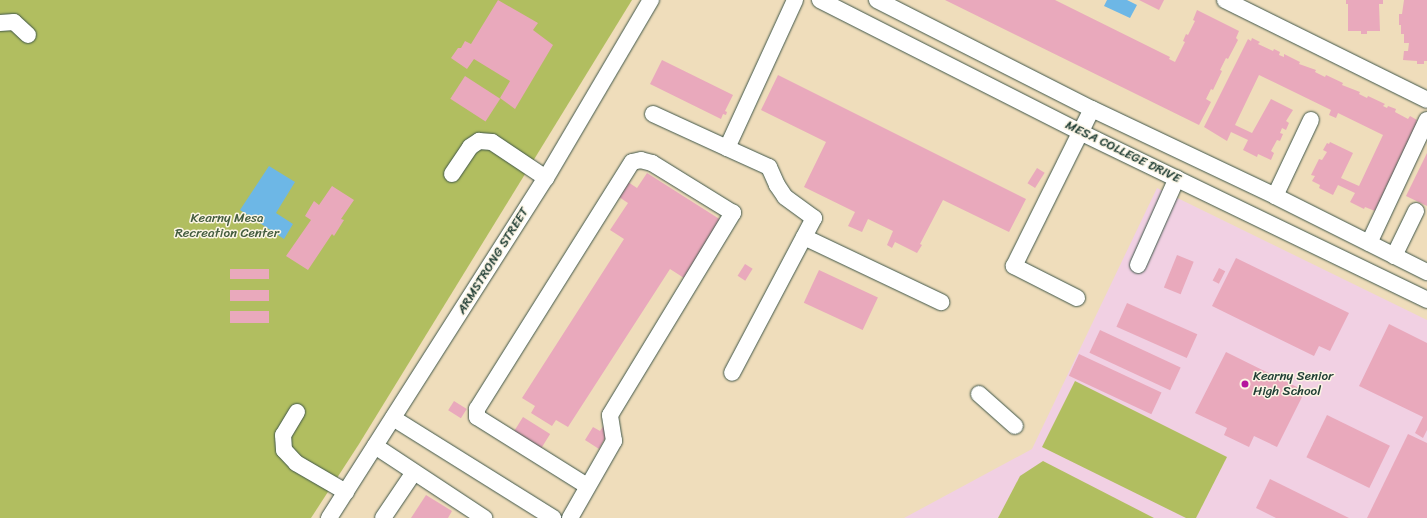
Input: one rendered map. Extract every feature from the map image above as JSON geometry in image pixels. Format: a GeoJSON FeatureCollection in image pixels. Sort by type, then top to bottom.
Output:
{"type":"FeatureCollection","features":[{"type":"Feature","properties":{"kind":"street","name":"ARMSTRONG STREET"},"geometry":{"type":"LineString","coordinates":[[330,518],[546,178],[651,0]]}},
{"type":"Feature","properties":{"kind":"street"},"geometry":{"type":"LineString","coordinates":[[727,148],[795,0]]}},
{"type":"Feature","properties":{"kind":"street","name":"MESA COLLEGE DRIVE"},"geometry":{"type":"LineString","coordinates":[[820,0],[1080,132],[1427,300]]}},
{"type":"Feature","properties":{"kind":"street","name":"MESA COLLEGE DRIVE"},"geometry":{"type":"LineString","coordinates":[[877,0],[1092,109],[1274,196],[1427,272]]}},
{"type":"Feature","properties":{"kind":"street"},"geometry":{"type":"LineString","coordinates":[[1225,0],[1241,4],[1427,100]]}},
{"type":"Feature","properties":{"kind":"street"},"geometry":{"type":"LineString","coordinates":[[0,23],[14,22],[28,35]]}},
{"type":"Feature","properties":{"kind":"street"},"geometry":{"type":"LineString","coordinates":[[1077,298],[1014,266],[1092,109]]}},
{"type":"Feature","properties":{"kind":"street"},"geometry":{"type":"LineString","coordinates":[[653,114],[769,167],[777,185],[785,197],[814,218],[732,373]]}},
{"type":"Feature","properties":{"kind":"street"},"geometry":{"type":"LineString","coordinates":[[1274,196],[1310,120]]}},
{"type":"Feature","properties":{"kind":"street"},"geometry":{"type":"LineString","coordinates":[[1368,243],[1427,120]]}},
{"type":"Feature","properties":{"kind":"street"},"geometry":{"type":"LineString","coordinates":[[452,174],[470,147],[479,141],[492,142],[546,178]]}},
{"type":"Feature","properties":{"kind":"street"},"geometry":{"type":"LineString","coordinates":[[570,518],[587,486],[614,442],[610,415],[733,213],[652,163],[641,160],[632,162],[477,409],[477,417],[587,486]]}},
{"type":"Feature","properties":{"kind":"street"},"geometry":{"type":"LineString","coordinates":[[1138,266],[1177,178]]}},
{"type":"Feature","properties":{"kind":"street"},"geometry":{"type":"LineString","coordinates":[[1394,256],[1416,211]]}},
{"type":"Feature","properties":{"kind":"street"},"geometry":{"type":"LineString","coordinates":[[804,237],[941,302]]}},
{"type":"Feature","properties":{"kind":"street"},"geometry":{"type":"LineString","coordinates":[[979,394],[1015,426]]}},
{"type":"Feature","properties":{"kind":"street"},"geometry":{"type":"LineString","coordinates":[[297,412],[283,435],[284,450],[296,463],[346,492]]}},
{"type":"Feature","properties":{"kind":"street"},"geometry":{"type":"LineString","coordinates":[[393,418],[553,518]]}},
{"type":"Feature","properties":{"kind":"street"},"geometry":{"type":"LineString","coordinates":[[375,446],[484,518]]}},
{"type":"Feature","properties":{"kind":"street"},"geometry":{"type":"LineString","coordinates":[[383,518],[414,472]]}},
{"type":"Feature","properties":{"kind":"shaded area","name":"Kearny Senior High School"},"geometry":{"type":"Polygon","coordinates":[[[1157,188],[1427,320],[1427,518],[904,518],[1032,449],[1157,188]]]}},
{"type":"Feature","properties":{"kind":"green space","name":"Kearny Mesa Recreation Center"},"geometry":{"type":"Polygon","coordinates":[[[0,0],[632,0],[359,444],[311,518],[0,518],[0,0]]]}},
{"type":"Feature","properties":{"kind":"green space"},"geometry":{"type":"Polygon","coordinates":[[[1075,381],[1227,457],[1196,518],[1186,518],[1042,447],[1075,381]]]}},
{"type":"Feature","properties":{"kind":"green space"},"geometry":{"type":"Polygon","coordinates":[[[1043,461],[1154,518],[998,518],[1020,476],[1043,461]]]}},
{"type":"Feature","properties":{"kind":"water"},"geometry":{"type":"Polygon","coordinates":[[[1107,0],[1127,0],[1137,5],[1130,18],[1104,6],[1107,0]]]}},
{"type":"Feature","properties":{"kind":"water"},"geometry":{"type":"Polygon","coordinates":[[[269,166],[295,182],[276,213],[293,224],[284,239],[240,210],[269,166]]]}},
{"type":"Feature","properties":{"kind":"building"},"geometry":{"type":"Polygon","coordinates":[[[498,0],[538,23],[533,30],[553,45],[515,109],[500,98],[510,81],[474,59],[467,69],[451,58],[458,48],[461,48],[465,41],[471,44],[498,0]]]}},
{"type":"Feature","properties":{"kind":"building"},"geometry":{"type":"Polygon","coordinates":[[[945,0],[1055,0],[1170,57],[1169,59],[1175,62],[1185,42],[1183,41],[1186,34],[1188,35],[1195,21],[1193,20],[1197,10],[1239,31],[1236,38],[1238,40],[1228,59],[1226,58],[1213,90],[1211,89],[1206,99],[1211,102],[1199,125],[945,0]]]}},
{"type":"Feature","properties":{"kind":"building"},"geometry":{"type":"Polygon","coordinates":[[[1139,0],[1164,0],[1159,10],[1139,0]]]}},
{"type":"Feature","properties":{"kind":"building"},"geometry":{"type":"Polygon","coordinates":[[[1346,0],[1383,0],[1383,4],[1379,4],[1380,31],[1367,31],[1367,34],[1361,34],[1361,31],[1348,31],[1348,4],[1346,4],[1346,0]]]}},
{"type":"Feature","properties":{"kind":"building"},"geometry":{"type":"Polygon","coordinates":[[[1404,0],[1427,0],[1427,61],[1424,61],[1424,64],[1417,64],[1417,61],[1403,60],[1404,51],[1408,51],[1409,43],[1404,43],[1404,34],[1401,34],[1401,25],[1399,25],[1399,14],[1402,14],[1404,0]]]}},
{"type":"Feature","properties":{"kind":"building"},"geometry":{"type":"Polygon","coordinates":[[[1252,38],[1260,42],[1258,44],[1273,51],[1274,49],[1280,52],[1279,55],[1284,57],[1284,54],[1300,62],[1299,64],[1316,70],[1315,72],[1325,77],[1326,75],[1343,83],[1342,85],[1360,92],[1359,94],[1367,98],[1368,96],[1385,104],[1383,106],[1387,108],[1388,106],[1396,109],[1395,112],[1408,119],[1410,116],[1417,120],[1416,122],[1419,123],[1403,161],[1399,159],[1397,164],[1401,165],[1391,185],[1388,184],[1385,188],[1388,190],[1379,210],[1376,209],[1375,211],[1365,207],[1364,209],[1350,202],[1355,193],[1338,185],[1333,195],[1319,188],[1320,185],[1312,181],[1315,176],[1311,175],[1319,159],[1322,160],[1327,152],[1323,150],[1327,143],[1329,144],[1330,142],[1353,153],[1341,178],[1359,186],[1383,135],[1338,113],[1336,118],[1329,115],[1331,110],[1259,75],[1235,125],[1252,133],[1271,99],[1293,110],[1286,121],[1289,123],[1286,130],[1282,128],[1280,133],[1283,134],[1280,141],[1277,140],[1271,151],[1274,153],[1271,160],[1258,154],[1257,157],[1243,150],[1248,140],[1231,132],[1227,141],[1204,127],[1248,39],[1251,41],[1252,38]]]}},
{"type":"Feature","properties":{"kind":"building"},"geometry":{"type":"Polygon","coordinates":[[[662,60],[733,95],[725,111],[727,112],[726,115],[723,114],[721,119],[650,84],[662,60]]]}},
{"type":"Feature","properties":{"kind":"building"},"geometry":{"type":"Polygon","coordinates":[[[778,75],[1026,199],[1009,232],[943,200],[920,244],[922,245],[917,253],[895,242],[892,248],[887,245],[893,231],[868,219],[862,232],[848,226],[855,212],[804,187],[826,142],[761,110],[778,75]]]}},
{"type":"Feature","properties":{"kind":"building"},"geometry":{"type":"Polygon","coordinates":[[[465,76],[500,99],[486,122],[450,99],[465,76]]]}},
{"type":"Feature","properties":{"kind":"building"},"geometry":{"type":"Polygon","coordinates":[[[1427,153],[1427,206],[1406,196],[1427,153]]]}},
{"type":"Feature","properties":{"kind":"building"},"geometry":{"type":"Polygon","coordinates":[[[1037,168],[1045,173],[1035,188],[1027,183],[1037,168]]]}},
{"type":"Feature","properties":{"kind":"building"},"geometry":{"type":"Polygon","coordinates":[[[647,173],[721,220],[684,278],[670,269],[568,427],[556,420],[552,426],[531,413],[535,406],[522,398],[624,239],[610,230],[628,203],[619,197],[628,182],[637,188],[647,173]]]}},
{"type":"Feature","properties":{"kind":"building"},"geometry":{"type":"Polygon","coordinates":[[[332,186],[354,200],[341,219],[344,220],[334,236],[332,234],[308,270],[286,256],[311,220],[305,216],[314,201],[319,205],[332,186]]]}},
{"type":"Feature","properties":{"kind":"building"},"geometry":{"type":"Polygon","coordinates":[[[1177,255],[1194,262],[1181,294],[1164,287],[1177,255]]]}},
{"type":"Feature","properties":{"kind":"building"},"geometry":{"type":"Polygon","coordinates":[[[1236,258],[1349,313],[1330,351],[1319,346],[1314,356],[1212,306],[1236,258]]]}},
{"type":"Feature","properties":{"kind":"building"},"geometry":{"type":"Polygon","coordinates":[[[745,264],[753,269],[745,281],[738,276],[745,264]]]}},
{"type":"Feature","properties":{"kind":"building"},"geometry":{"type":"Polygon","coordinates":[[[1219,268],[1225,271],[1219,284],[1213,280],[1219,268]]]}},
{"type":"Feature","properties":{"kind":"building"},"geometry":{"type":"Polygon","coordinates":[[[230,269],[269,269],[269,279],[230,279],[230,269]]]}},
{"type":"Feature","properties":{"kind":"building"},"geometry":{"type":"Polygon","coordinates":[[[819,270],[878,297],[863,330],[804,303],[819,270]]]}},
{"type":"Feature","properties":{"kind":"building"},"geometry":{"type":"Polygon","coordinates":[[[230,290],[269,290],[269,301],[230,301],[230,290]]]}},
{"type":"Feature","properties":{"kind":"building"},"geometry":{"type":"Polygon","coordinates":[[[1127,303],[1197,334],[1187,358],[1116,327],[1127,303]]]}},
{"type":"Feature","properties":{"kind":"building"},"geometry":{"type":"Polygon","coordinates":[[[230,311],[269,311],[269,323],[230,323],[230,311]]]}},
{"type":"Feature","properties":{"kind":"building"},"geometry":{"type":"Polygon","coordinates":[[[1389,324],[1427,343],[1427,430],[1423,438],[1415,433],[1423,417],[1359,386],[1389,324]]]}},
{"type":"Feature","properties":{"kind":"building"},"geometry":{"type":"Polygon","coordinates":[[[1100,330],[1181,368],[1170,390],[1089,353],[1100,330]]]}},
{"type":"Feature","properties":{"kind":"building"},"geometry":{"type":"Polygon","coordinates":[[[1226,352],[1305,391],[1277,447],[1254,436],[1249,447],[1224,435],[1227,428],[1195,413],[1226,352]]]}},
{"type":"Feature","properties":{"kind":"building"},"geometry":{"type":"Polygon","coordinates":[[[1079,354],[1161,392],[1151,414],[1069,376],[1079,354]]]}},
{"type":"Feature","properties":{"kind":"building"},"geometry":{"type":"Polygon","coordinates":[[[454,401],[467,409],[461,418],[448,410],[454,401]]]}},
{"type":"Feature","properties":{"kind":"building"},"geometry":{"type":"Polygon","coordinates":[[[1327,415],[1390,446],[1369,488],[1306,457],[1327,415]]]}},
{"type":"Feature","properties":{"kind":"building"},"geometry":{"type":"Polygon","coordinates":[[[523,417],[550,434],[539,452],[512,435],[523,417]]]}},
{"type":"Feature","properties":{"kind":"building"},"geometry":{"type":"Polygon","coordinates":[[[604,425],[607,435],[599,449],[585,440],[593,427],[600,431],[604,425]]]}},
{"type":"Feature","properties":{"kind":"building"},"geometry":{"type":"Polygon","coordinates":[[[1408,434],[1427,443],[1427,518],[1367,518],[1408,434]]]}},
{"type":"Feature","properties":{"kind":"building"},"geometry":{"type":"Polygon","coordinates":[[[1270,479],[1349,518],[1276,518],[1256,508],[1270,479]]]}},
{"type":"Feature","properties":{"kind":"building"},"geometry":{"type":"Polygon","coordinates":[[[426,495],[452,511],[448,518],[411,518],[426,495]]]}},
{"type":"Feature","properties":{"kind":"place","name":"Kearny Senior High School"},"geometry":{"type":"Point","coordinates":[1245,384]}}]}
